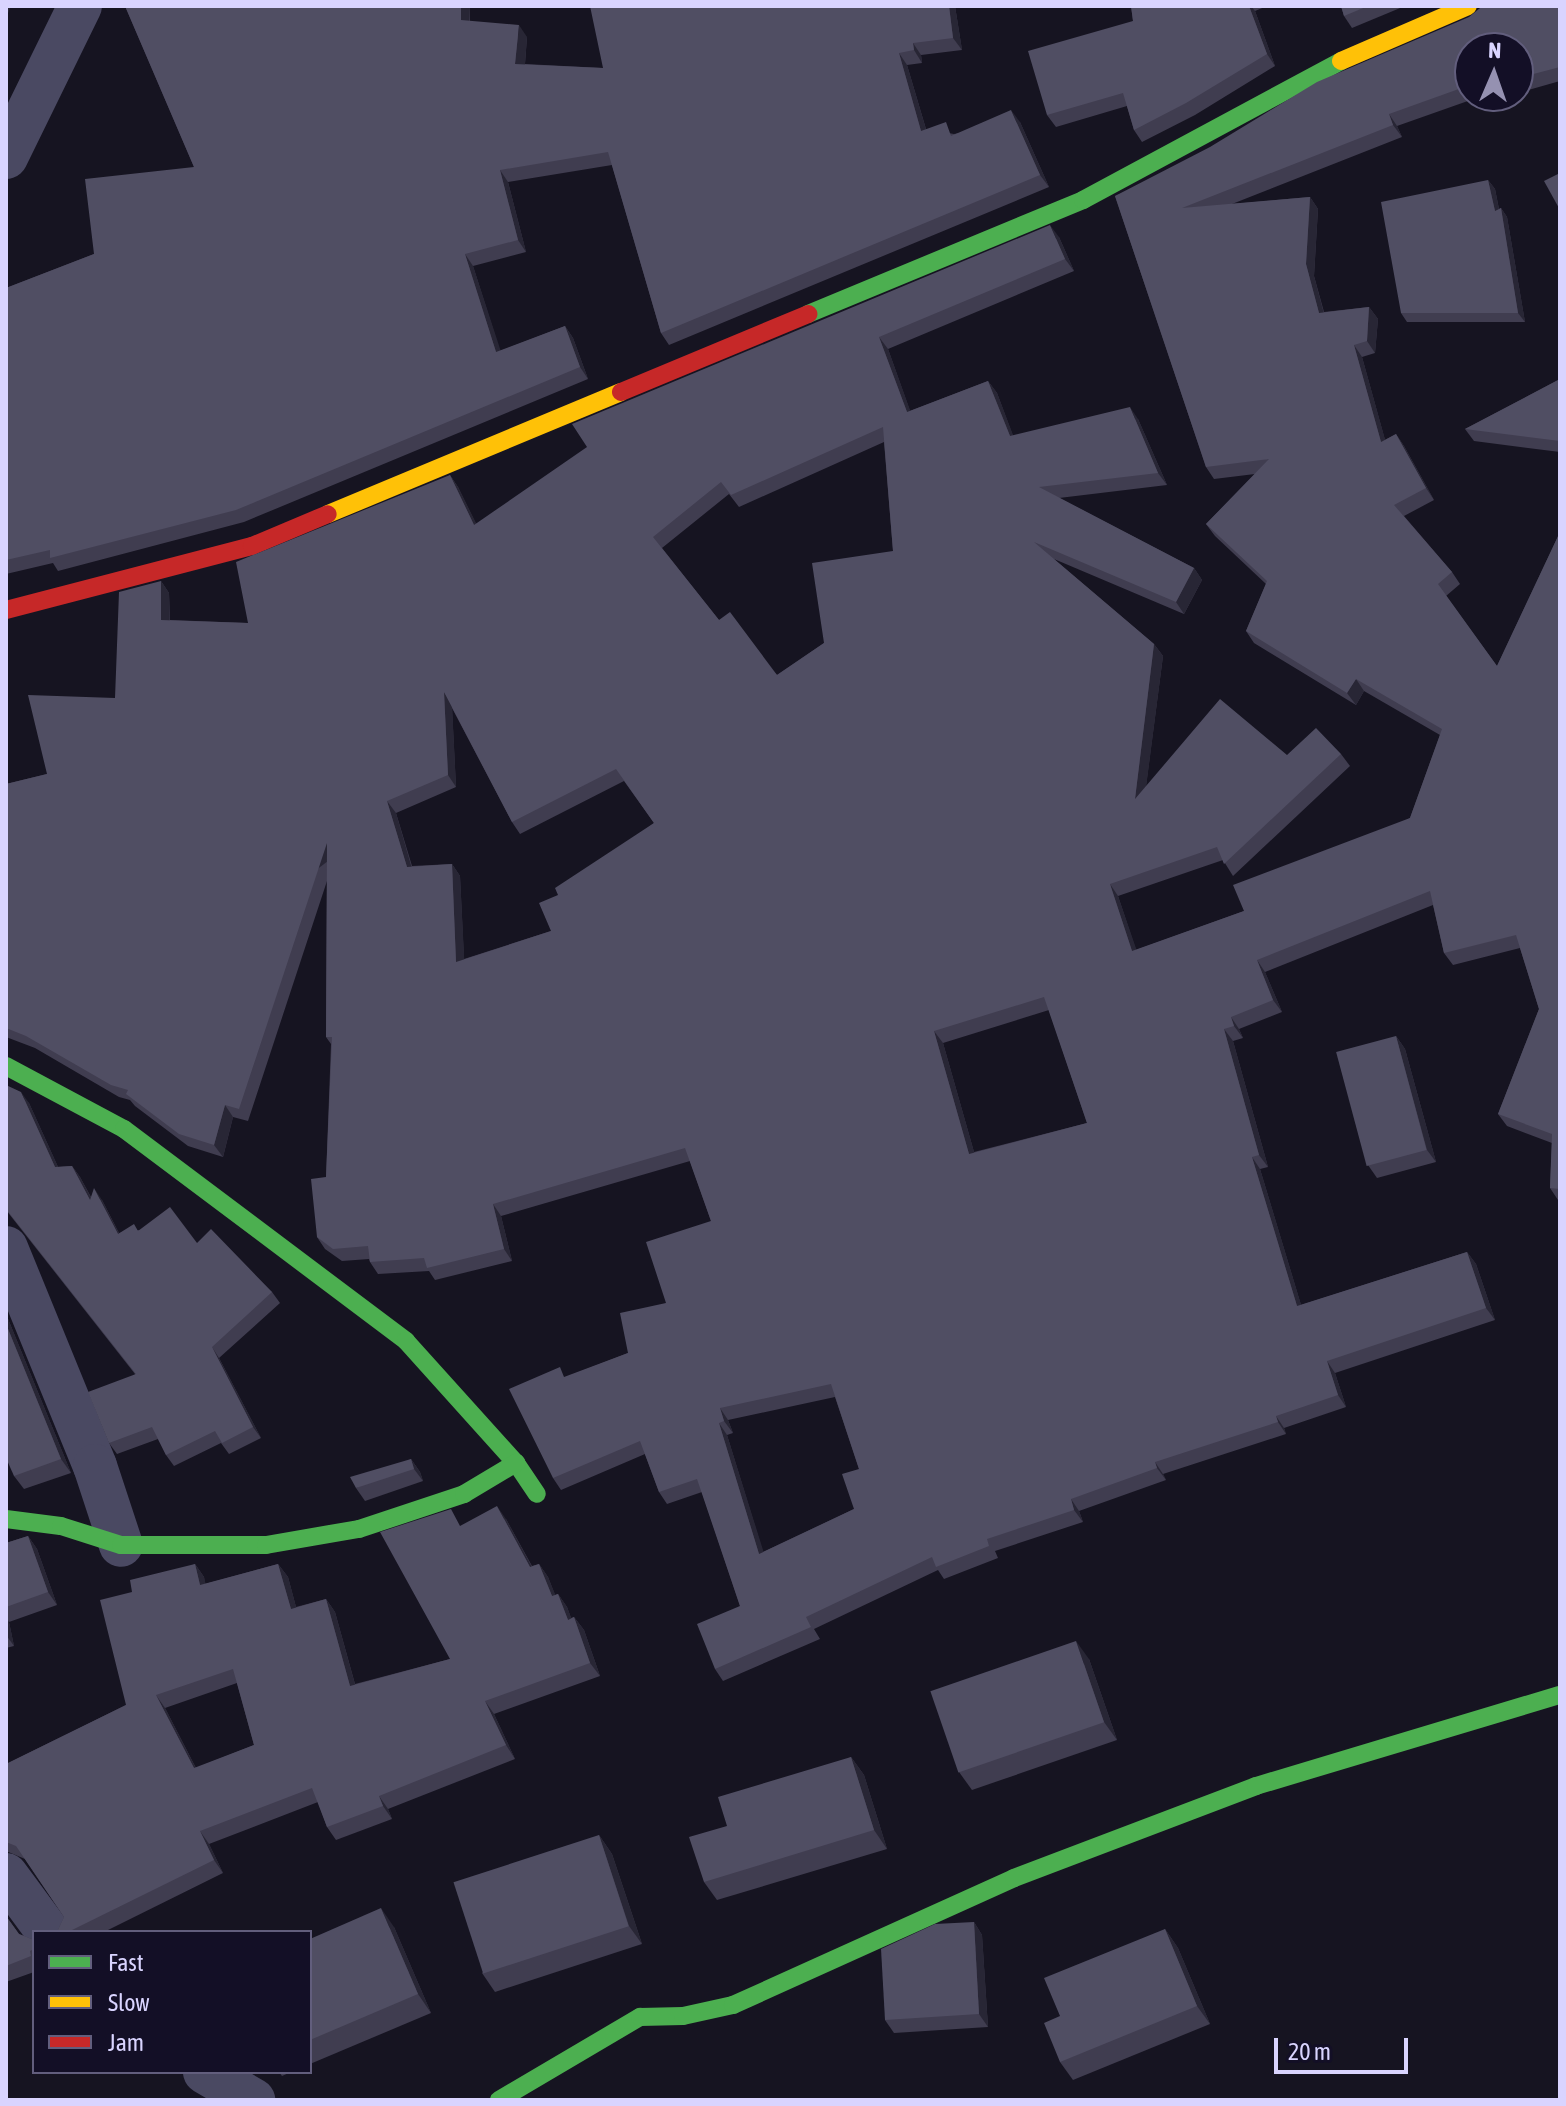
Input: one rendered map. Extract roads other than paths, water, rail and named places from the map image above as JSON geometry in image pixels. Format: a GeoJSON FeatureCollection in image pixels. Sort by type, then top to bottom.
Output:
{"type":"FeatureCollection","features":[{"type":"Feature","properties":{"kind":"street"},"geometry":{"type":"LineString","coordinates":[[6,157],[80,6]]}},
{"type":"Feature","properties":{"kind":"street"},"geometry":{"type":"LineString","coordinates":[[6,610],[252,546],[1083,200],[1207,137],[1314,72],[1468,6]]}},
{"type":"Feature","properties":{"kind":"street"},"geometry":{"type":"LineString","coordinates":[[6,1066],[46,1083],[124,1129],[406,1341],[516,1463],[537,1494]]}},
{"type":"Feature","properties":{"kind":"street"},"geometry":{"type":"LineString","coordinates":[[6,1248],[95,1466],[121,1545]]}},
{"type":"Feature","properties":{"kind":"street"},"geometry":{"type":"LineString","coordinates":[[6,1519],[61,1526],[121,1545],[266,1545],[359,1529],[464,1494],[516,1463]]}},
{"type":"Feature","properties":{"kind":"street"},"geometry":{"type":"LineString","coordinates":[[499,2100],[640,2017],[683,2016],[733,2005],[1014,1878],[1256,1786],[1560,1695]]}},
{"type":"Feature","properties":{"kind":"street"},"geometry":{"type":"LineString","coordinates":[[6,1875],[47,1930]]}},
{"type":"Feature","properties":{"kind":"street"},"geometry":{"type":"LineString","coordinates":[[208,2074],[253,2100]]}}]}
